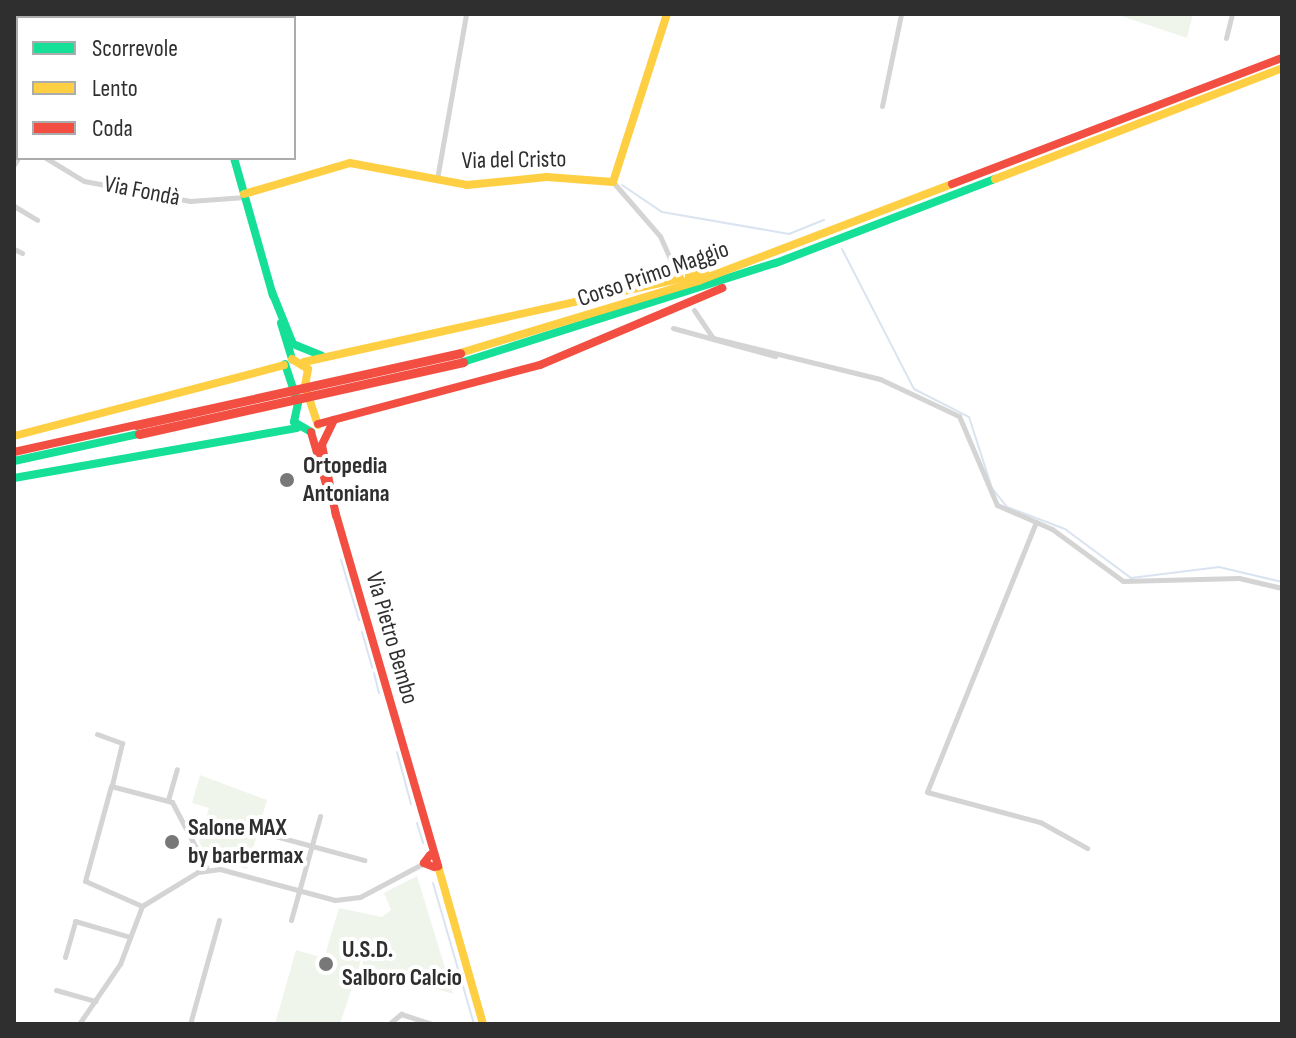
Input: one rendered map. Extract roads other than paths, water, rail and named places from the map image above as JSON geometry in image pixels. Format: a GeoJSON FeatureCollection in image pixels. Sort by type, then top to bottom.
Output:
{"type":"FeatureCollection","features":[{"type":"Feature","properties":{"kind":"main road"},"geometry":{"type":"LineString","coordinates":[[613,182],[667,14]]}},
{"type":"Feature","properties":{"kind":"main road","name":"Corso Primo Maggio"},"geometry":{"type":"LineString","coordinates":[[461,358],[747,263],[1282,58]]}},
{"type":"Feature","properties":{"kind":"main road","name":"Corso Primo Maggio"},"geometry":{"type":"LineString","coordinates":[[14,452],[138,429],[461,358],[776,263],[1282,68]]}},
{"type":"Feature","properties":{"kind":"main road"},"geometry":{"type":"LineString","coordinates":[[235,160],[272,292],[298,403],[297,428]]}},
{"type":"Feature","properties":{"kind":"main road","name":"Via del Cristo"},"geometry":{"type":"LineString","coordinates":[[245,195],[332,164],[437,179],[613,182]]}},
{"type":"Feature","properties":{"kind":"main road"},"geometry":{"type":"LineString","coordinates":[[14,436],[288,362],[304,362],[747,263]]}},
{"type":"Feature","properties":{"kind":"main road"},"geometry":{"type":"LineString","coordinates":[[14,478],[297,428],[315,428],[337,418],[486,382],[607,342],[776,263]]}},
{"type":"Feature","properties":{"kind":"main road"},"geometry":{"type":"LineString","coordinates":[[272,292],[293,344],[322,356]]}},
{"type":"Feature","properties":{"kind":"main road","name":"Via Pietro Bembo"},"geometry":{"type":"LineString","coordinates":[[304,362],[315,428],[336,516],[427,859]]}},
{"type":"Feature","properties":{"kind":"main road"},"geometry":{"type":"LineString","coordinates":[[336,516],[322,445],[337,418]]}},
{"type":"Feature","properties":{"kind":"main road","name":"Corso Primo Maggio"},"geometry":{"type":"LineString","coordinates":[[14,461],[138,429]]}},
{"type":"Feature","properties":{"kind":"main road"},"geometry":{"type":"LineString","coordinates":[[427,859],[434,867],[483,1024]]}},
{"type":"Feature","properties":{"kind":"street"},"geometry":{"type":"LineString","coordinates":[[437,179],[466,14]]}},
{"type":"Feature","properties":{"kind":"street"},"geometry":{"type":"LineString","coordinates":[[882,106],[901,14]]}},
{"type":"Feature","properties":{"kind":"street"},"geometry":{"type":"LineString","coordinates":[[1226,38],[1232,14]]}},
{"type":"Feature","properties":{"kind":"street","name":"Via Fondà"},"geometry":{"type":"LineString","coordinates":[[49,160],[84,181],[190,201],[245,195]]}},
{"type":"Feature","properties":{"kind":"street"},"geometry":{"type":"LineString","coordinates":[[613,182],[660,236],[676,272]]}},
{"type":"Feature","properties":{"kind":"street"},"geometry":{"type":"LineString","coordinates":[[14,206],[37,220]]}},
{"type":"Feature","properties":{"kind":"street"},"geometry":{"type":"LineString","coordinates":[[14,249],[22,253]]}},
{"type":"Feature","properties":{"kind":"street"},"geometry":{"type":"LineString","coordinates":[[694,310],[713,338],[880,379],[959,416],[989,494],[1132,584],[1239,578],[1282,588]]}},
{"type":"Feature","properties":{"kind":"street"},"geometry":{"type":"LineString","coordinates":[[673,328],[718,345],[780,355]]}},
{"type":"Feature","properties":{"kind":"street"},"geometry":{"type":"LineString","coordinates":[[1036,522],[927,792],[1040,822],[1087,848]]}},
{"type":"Feature","properties":{"kind":"street"},"geometry":{"type":"LineString","coordinates":[[97,734],[122,743],[85,881],[142,906]]}},
{"type":"Feature","properties":{"kind":"street"},"geometry":{"type":"LineString","coordinates":[[168,800],[177,769]]}},
{"type":"Feature","properties":{"kind":"street"},"geometry":{"type":"LineString","coordinates":[[112,785],[168,800],[207,869]]}},
{"type":"Feature","properties":{"kind":"street"},"geometry":{"type":"LineString","coordinates":[[291,920],[320,816]]}},
{"type":"Feature","properties":{"kind":"street"},"geometry":{"type":"LineString","coordinates":[[264,833],[364,860]]}},
{"type":"Feature","properties":{"kind":"street"},"geometry":{"type":"LineString","coordinates":[[79,1024],[130,937],[142,906],[207,869],[348,900],[427,859]]}},
{"type":"Feature","properties":{"kind":"street"},"geometry":{"type":"LineString","coordinates":[[190,1024],[219,920]]}},
{"type":"Feature","properties":{"kind":"street"},"geometry":{"type":"LineString","coordinates":[[65,957],[75,921],[130,937]]}},
{"type":"Feature","properties":{"kind":"street"},"geometry":{"type":"LineString","coordinates":[[56,990],[95,1001]]}},
{"type":"Feature","properties":{"kind":"street"},"geometry":{"type":"LineString","coordinates":[[389,1024],[401,1014],[432,1024]]}},
{"type":"Feature","properties":{"kind":"waterway"},"geometry":{"type":"LineString","coordinates":[[622,185],[662,212],[789,234],[824,220]]}},
{"type":"Feature","properties":{"kind":"waterway"},"geometry":{"type":"LineString","coordinates":[[842,249],[914,389],[969,417],[992,488],[1007,507],[1065,529],[1131,578],[1219,567],[1282,582]]}},
{"type":"Feature","properties":{"kind":"waterway"},"geometry":{"type":"LineString","coordinates":[[341,560],[359,620]]}},
{"type":"Feature","properties":{"kind":"waterway"},"geometry":{"type":"LineString","coordinates":[[362,632],[372,668]]}},
{"type":"Feature","properties":{"kind":"waterway"},"geometry":{"type":"LineString","coordinates":[[374,673],[379,693]]}},
{"type":"Feature","properties":{"kind":"waterway"},"geometry":{"type":"LineString","coordinates":[[397,752],[411,804]]}},
{"type":"Feature","properties":{"kind":"waterway"},"geometry":{"type":"LineString","coordinates":[[417,823],[423,843]]}},
{"type":"Feature","properties":{"kind":"waterway"},"geometry":{"type":"LineString","coordinates":[[433,883],[474,1024]]}},
{"type":"Feature","properties":{"kind":"place","name":"Ortopedia Antoniana"},"geometry":{"type":"Point","coordinates":[287,480]}},
{"type":"Feature","properties":{"kind":"place","name":"Salone MAX by barbermax"},"geometry":{"type":"Point","coordinates":[172,842]}},
{"type":"Feature","properties":{"kind":"place","name":"U.S.D. Salboro Calcio"},"geometry":{"type":"Point","coordinates":[326,964]}}]}
